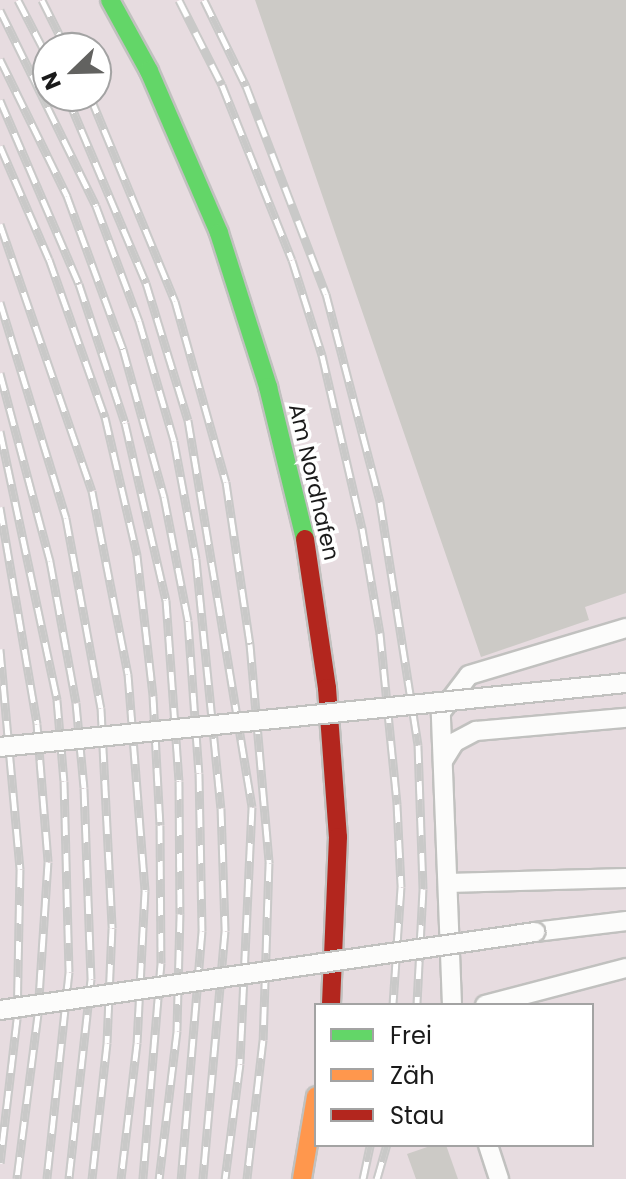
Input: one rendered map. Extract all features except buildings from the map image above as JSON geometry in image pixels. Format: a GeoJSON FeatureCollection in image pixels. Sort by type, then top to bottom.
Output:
{"type":"FeatureCollection","features":[{"type":"Feature","properties":{"kind":"main road","name":"Am Nordhafen"},"geometry":{"type":"LineString","coordinates":[[110,0],[149,71],[219,233],[268,387],[307,546],[327,688],[338,837],[331,1003]]}},
{"type":"Feature","properties":{"kind":"main road"},"geometry":{"type":"LineString","coordinates":[[302,1179],[314,1108]]}},
{"type":"Feature","properties":{"kind":"lane"},"geometry":{"type":"LineString","coordinates":[[452,1003],[441,712],[469,675],[626,628]]}},
{"type":"Feature","properties":{"kind":"lane"},"geometry":{"type":"LineString","coordinates":[[0,747],[626,683]]}},
{"type":"Feature","properties":{"kind":"lane"},"geometry":{"type":"LineString","coordinates":[[443,761],[455,742],[476,731],[626,718]]}},
{"type":"Feature","properties":{"kind":"lane"},"geometry":{"type":"LineString","coordinates":[[448,883],[626,878]]}},
{"type":"Feature","properties":{"kind":"lane"},"geometry":{"type":"LineString","coordinates":[[0,1010],[626,921]]}},
{"type":"Feature","properties":{"kind":"lane"},"geometry":{"type":"LineString","coordinates":[[493,1003],[626,968]]}},
{"type":"Feature","properties":{"kind":"lane"},"geometry":{"type":"LineString","coordinates":[[489,1147],[499,1179]]}},
{"type":"Feature","properties":{"kind":"shaded area"},"geometry":{"type":"Polygon","coordinates":[[[0,0],[626,0],[626,1179],[0,1179],[0,0]]]}},
{"type":"Feature","properties":{"kind":"railway"},"geometry":{"type":"LineString","coordinates":[[18,0],[35,32]]}},
{"type":"Feature","properties":{"kind":"railway"},"geometry":{"type":"LineString","coordinates":[[42,0],[58,32]]}},
{"type":"Feature","properties":{"kind":"railway"},"geometry":{"type":"LineString","coordinates":[[179,0],[222,85],[292,260],[322,355],[362,528],[380,633],[397,804],[401,887],[393,1003]]}},
{"type":"Feature","properties":{"kind":"railway"},"geometry":{"type":"LineString","coordinates":[[204,0],[246,86],[326,294],[380,502],[418,745],[423,889],[417,1003]]}},
{"type":"Feature","properties":{"kind":"railway"},"geometry":{"type":"LineString","coordinates":[[0,10],[96,206],[139,321],[174,441],[196,559],[221,808],[225,931],[203,1179]]}},
{"type":"Feature","properties":{"kind":"railway"},"geometry":{"type":"LineString","coordinates":[[0,59],[67,196],[123,349],[164,497],[188,621],[199,773],[202,931],[181,1179]]}},
{"type":"Feature","properties":{"kind":"railway"},"geometry":{"type":"LineString","coordinates":[[0,100],[79,284],[125,423],[166,600],[179,781],[180,914],[177,1031],[159,1179]]}},
{"type":"Feature","properties":{"kind":"railway"},"geometry":{"type":"LineString","coordinates":[[74,112],[146,283],[188,420],[252,807],[240,1064],[225,1179]]}},
{"type":"Feature","properties":{"kind":"railway"},"geometry":{"type":"LineString","coordinates":[[97,112],[175,301],[226,482],[250,644],[269,863],[263,1040],[247,1179]]}},
{"type":"Feature","properties":{"kind":"railway"},"geometry":{"type":"LineString","coordinates":[[0,146],[49,259],[105,417],[137,555],[153,696],[160,825],[161,963],[143,1179]]}},
{"type":"Feature","properties":{"kind":"railway"},"geometry":{"type":"LineString","coordinates":[[0,224],[92,491],[128,674],[145,891],[137,1043],[121,1179]]}},
{"type":"Feature","properties":{"kind":"railway"},"geometry":{"type":"LineString","coordinates":[[0,302],[66,518],[101,708],[112,928],[107,1043],[92,1179]]}},
{"type":"Feature","properties":{"kind":"railway"},"geometry":{"type":"LineString","coordinates":[[0,373],[50,561],[76,703],[84,788],[91,979],[69,1179]]}},
{"type":"Feature","properties":{"kind":"railway"},"geometry":{"type":"LineString","coordinates":[[0,431],[57,700],[64,781],[69,972],[47,1179]]}},
{"type":"Feature","properties":{"kind":"railway"},"geometry":{"type":"LineString","coordinates":[[0,507],[37,724],[48,862],[38,1014],[17,1179]]}},
{"type":"Feature","properties":{"kind":"railway"},"geometry":{"type":"LineString","coordinates":[[0,649],[20,869],[17,1019],[0,1163]]}},
{"type":"Feature","properties":{"kind":"railway"},"geometry":{"type":"LineString","coordinates":[[363,1179],[370,1147]]}},
{"type":"Feature","properties":{"kind":"railway"},"geometry":{"type":"LineString","coordinates":[[377,1179],[386,1147]]}},
{"type":"Feature","properties":{"kind":"traffic: fast"},"geometry":{"type":"LineString","coordinates":[[110,0],[149,71],[219,233],[268,387],[305,539]]}},
{"type":"Feature","properties":{"kind":"traffic: slow"},"geometry":{"type":"LineString","coordinates":[[302,1179],[314,1108]]}},
{"type":"Feature","properties":{"kind":"traffic: jam"},"geometry":{"type":"LineString","coordinates":[[305,539],[327,688],[338,837],[331,1003]]}}]}
